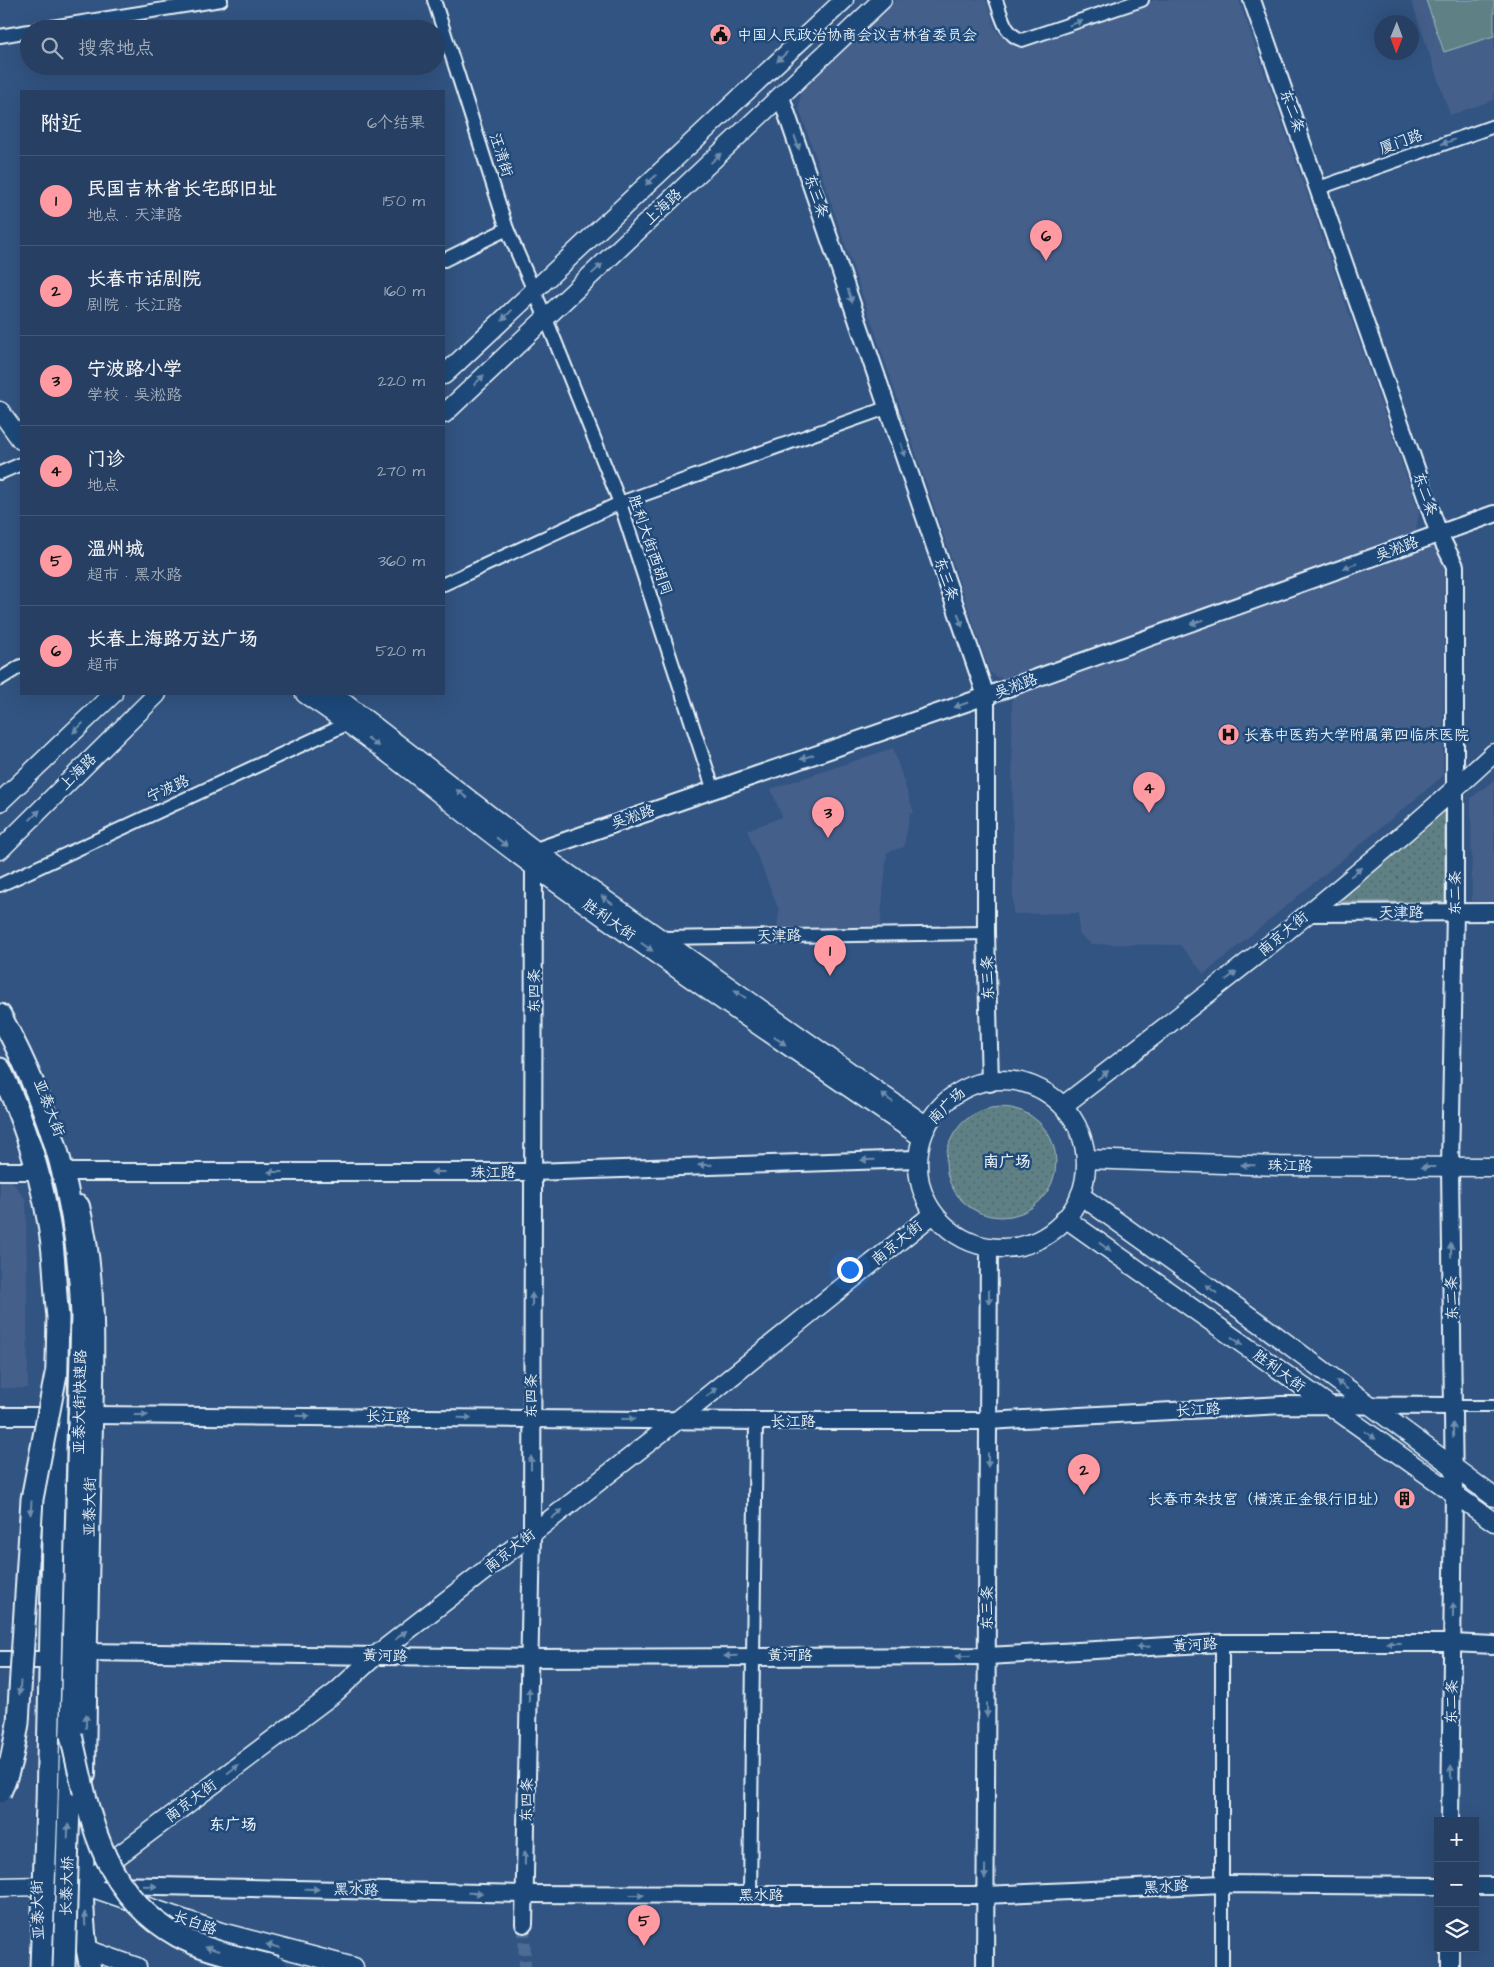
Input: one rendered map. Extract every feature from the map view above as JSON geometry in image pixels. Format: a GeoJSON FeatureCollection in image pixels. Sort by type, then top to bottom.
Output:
{"type":"FeatureCollection","features":[{"type":"Feature","properties":{"kind":"highway","name":"亚泰大街快速路"},"geometry":{"type":"LineString","coordinates":[[0,1014],[30,1072],[51,1128],[68,1191],[80,1274],[82,1316],[69,1804]]}},
{"type":"Feature","properties":{"kind":"highway","name":"亚泰大街快速路"},"geometry":{"type":"LineString","coordinates":[[0,1070],[28,1137],[52,1244],[58,1316],[47,1805]]}},
{"type":"Feature","properties":{"kind":"highway"},"geometry":{"type":"LineString","coordinates":[[0,1792],[13,1756],[18,1723],[32,1499],[56,1374]]}},
{"type":"Feature","properties":{"kind":"highway"},"geometry":{"type":"LineString","coordinates":[[71,1735],[93,1829],[114,1875],[128,1894],[144,1912],[179,1936],[205,1947],[276,1967]]}},
{"type":"Feature","properties":{"kind":"highway","name":"长泰大桥"},"geometry":{"type":"LineString","coordinates":[[64,1967],[69,1804]]}},
{"type":"Feature","properties":{"kind":"highway","name":"长泰大桥"},"geometry":{"type":"LineString","coordinates":[[41,1967],[47,1805]]}},
{"type":"Feature","properties":{"kind":"main road","name":"上海路"},"geometry":{"type":"LineString","coordinates":[[445,374],[533,289],[844,0]]}},
{"type":"Feature","properties":{"kind":"main road","name":"上海路"},"geometry":{"type":"LineString","coordinates":[[445,413],[882,0]]}},
{"type":"Feature","properties":{"kind":"main road"},"geometry":{"type":"LineString","coordinates":[[0,411],[20,439]]}},
{"type":"Feature","properties":{"kind":"main road"},"geometry":{"type":"LineString","coordinates":[[0,802],[112,695]]}},
{"type":"Feature","properties":{"kind":"main road","name":"上海路"},"geometry":{"type":"LineString","coordinates":[[0,850],[156,695]]}},
{"type":"Feature","properties":{"kind":"main road","name":"胜利大街"},"geometry":{"type":"LineString","coordinates":[[307,695],[349,723],[535,859],[724,1002],[924,1131]]}},
{"type":"Feature","properties":{"kind":"main road","name":"胜利大街"},"geometry":{"type":"LineString","coordinates":[[334,695],[535,859],[661,938],[924,1131]]}},
{"type":"Feature","properties":{"kind":"main road","name":"南京大街"},"geometry":{"type":"LineString","coordinates":[[1064,1105],[1236,973],[1494,753]]}},
{"type":"Feature","properties":{"kind":"main road","name":"亚泰大街"},"geometry":{"type":"LineString","coordinates":[[0,1003],[27,1054],[54,1113],[87,1239],[91,1280],[92,1415],[86,1652],[84,1885],[88,1958]]}},
{"type":"Feature","properties":{"kind":"main road","name":"亚泰大街"},"geometry":{"type":"LineString","coordinates":[[0,1081],[22,1137],[31,1171],[41,1211],[49,1275],[48,1416],[37,1886],[41,1967]]}},
{"type":"Feature","properties":{"kind":"main road","name":"南广场"},"geometry":{"type":"LineString","coordinates":[[990,1083],[1037,1085],[1064,1105],[1079,1128],[1086,1159],[1085,1179],[1080,1195],[1066,1218],[1048,1234],[1030,1242],[989,1249],[954,1233],[933,1214],[918,1179],[916,1159],[924,1131],[966,1085],[990,1083]]}},
{"type":"Feature","properties":{"kind":"main road","name":"珠江路"},"geometry":{"type":"LineString","coordinates":[[1086,1159],[1279,1166],[1494,1167]]}},
{"type":"Feature","properties":{"kind":"main road","name":"胜利大街"},"geometry":{"type":"LineString","coordinates":[[1080,1195],[1254,1320],[1494,1497]]}},
{"type":"Feature","properties":{"kind":"main road","name":"南京大街"},"geometry":{"type":"LineString","coordinates":[[84,1885],[118,1856],[336,1692],[375,1656],[679,1419],[933,1214]]}},
{"type":"Feature","properties":{"kind":"main road","name":"胜利大街"},"geometry":{"type":"LineString","coordinates":[[1066,1218],[1494,1522]]}},
{"type":"Feature","properties":{"kind":"main road","name":"长白路"},"geometry":{"type":"LineString","coordinates":[[37,1886],[84,1885],[221,1932],[354,1967]]}},
{"type":"Feature","properties":{"kind":"main road"},"geometry":{"type":"LineString","coordinates":[[0,1887],[37,1886]]}},
{"type":"Feature","properties":{"kind":"main road"},"geometry":{"type":"LineString","coordinates":[[88,1958],[137,1967]]}},
{"type":"Feature","properties":{"kind":"street"},"geometry":{"type":"LineString","coordinates":[[95,20],[221,0]]}},
{"type":"Feature","properties":{"kind":"street","name":"汪清街"},"geometry":{"type":"LineString","coordinates":[[434,0],[440,20]]}},
{"type":"Feature","properties":{"kind":"street"},"geometry":{"type":"LineString","coordinates":[[996,0],[1006,30],[1013,37],[1022,40],[1142,0]]}},
{"type":"Feature","properties":{"kind":"street","name":"东二条"},"geometry":{"type":"LineString","coordinates":[[1252,0],[1439,534],[1455,566],[1455,912],[1450,1167],[1454,1493],[1450,1817]]}},
{"type":"Feature","properties":{"kind":"street"},"geometry":{"type":"LineString","coordinates":[[0,36],[20,33]]}},
{"type":"Feature","properties":{"kind":"street","name":"汪清街"},"geometry":{"type":"LineString","coordinates":[[445,35],[507,229],[546,316]]}},
{"type":"Feature","properties":{"kind":"street","name":"东三条"},"geometry":{"type":"LineString","coordinates":[[781,96],[889,407],[986,696],[986,933],[990,1083]]}},
{"type":"Feature","properties":{"kind":"street","name":"厦门路"},"geometry":{"type":"LineString","coordinates":[[1319,188],[1494,126]]}},
{"type":"Feature","properties":{"kind":"street"},"geometry":{"type":"LineString","coordinates":[[445,260],[507,229]]}},
{"type":"Feature","properties":{"kind":"street","name":"胜利大街西胡同"},"geometry":{"type":"LineString","coordinates":[[546,316],[620,503],[713,788]]}},
{"type":"Feature","properties":{"kind":"street"},"geometry":{"type":"LineString","coordinates":[[445,584],[620,503],[889,407]]}},
{"type":"Feature","properties":{"kind":"street"},"geometry":{"type":"LineString","coordinates":[[0,473],[20,464]]}},
{"type":"Feature","properties":{"kind":"street","name":"吴淞路"},"geometry":{"type":"LineString","coordinates":[[535,859],[713,788],[986,696],[1494,514]]}},
{"type":"Feature","properties":{"kind":"street"},"geometry":{"type":"LineString","coordinates":[[0,679],[20,667]]}},
{"type":"Feature","properties":{"kind":"street","name":"宁波路"},"geometry":{"type":"LineString","coordinates":[[0,885],[349,723]]}},
{"type":"Feature","properties":{"kind":"street","name":"东四条"},"geometry":{"type":"LineString","coordinates":[[524,1924],[532,1534],[532,1172],[535,859]]}},
{"type":"Feature","properties":{"kind":"street","name":"天津路"},"geometry":{"type":"LineString","coordinates":[[1308,913],[1494,912]]}},
{"type":"Feature","properties":{"kind":"street","name":"天津路"},"geometry":{"type":"LineString","coordinates":[[661,938],[986,933]]}},
{"type":"Feature","properties":{"kind":"street","name":"珠江路"},"geometry":{"type":"LineString","coordinates":[[70,1172],[532,1172],[916,1159]]}},
{"type":"Feature","properties":{"kind":"street"},"geometry":{"type":"LineString","coordinates":[[0,1171],[31,1171]]}},
{"type":"Feature","properties":{"kind":"street","name":"东三条"},"geometry":{"type":"LineString","coordinates":[[985,1967],[989,1249]]}},
{"type":"Feature","properties":{"kind":"street","name":"长江路"},"geometry":{"type":"LineString","coordinates":[[92,1415],[756,1421],[988,1421],[1282,1406],[1494,1406]]}},
{"type":"Feature","properties":{"kind":"street"},"geometry":{"type":"LineString","coordinates":[[0,1416],[48,1416]]}},
{"type":"Feature","properties":{"kind":"street"},"geometry":{"type":"LineString","coordinates":[[750,1895],[756,1421]]}},
{"type":"Feature","properties":{"kind":"street"},"geometry":{"type":"LineString","coordinates":[[1222,1643],[1222,1967]]}},
{"type":"Feature","properties":{"kind":"street","name":"黄河路"},"geometry":{"type":"LineString","coordinates":[[86,1652],[530,1658],[752,1655],[987,1656],[1222,1643],[1452,1643],[1494,1645]]}},
{"type":"Feature","properties":{"kind":"street"},"geometry":{"type":"LineString","coordinates":[[0,1660],[42,1660]]}},
{"type":"Feature","properties":{"kind":"street","name":"黑水路"},"geometry":{"type":"LineString","coordinates":[[84,1885],[524,1894],[750,1895],[984,1895],[1223,1884],[1434,1886]]}},
{"type":"Feature","properties":{"kind":"street"},"geometry":{"type":"LineString","coordinates":[[35,1967],[37,1886]]}},
{"type":"Feature","properties":{"kind":"street"},"geometry":{"type":"LineString","coordinates":[[1479,1886],[1494,1886]]}},
{"type":"Feature","properties":{"kind":"street"},"geometry":{"type":"LineString","coordinates":[[1450,1952],[1450,1967]]}},
{"type":"Feature","properties":{"kind":"street"},"geometry":{"type":"LineString","coordinates":[[88,1958],[95,1967]]}},
{"type":"Feature","properties":{"kind":"shaded area"},"geometry":{"type":"Polygon","coordinates":[[[896,0],[986,0],[995,28],[1003,39],[1021,45],[1154,0],[1239,0],[1419,512],[1416,530],[1411,535],[1014,680],[997,677],[990,672],[799,108],[801,92],[807,85],[896,0]]]}},
{"type":"Feature","properties":{"kind":"shaded area"},"geometry":{"type":"Polygon","coordinates":[[[1411,0],[1494,0],[1494,100],[1450,115],[1419,24],[1419,15],[1416,15],[1411,0]]]}},
{"type":"Feature","properties":{"kind":"shaded area","name":"长春中医药大学附属第四临床医院"},"geometry":{"type":"Polygon","coordinates":[[[1445,540],[1443,776],[1204,974],[1180,945],[1091,944],[1079,934],[1079,913],[1013,914],[1012,695],[1445,540]]]}},
{"type":"Feature","properties":{"kind":"shaded area"},"geometry":{"type":"Polygon","coordinates":[[[893,748],[914,813],[910,813],[904,847],[887,852],[880,928],[777,930],[779,910],[747,830],[782,817],[771,789],[893,748]]]}},
{"type":"Feature","properties":{"kind":"shaded area"},"geometry":{"type":"Polygon","coordinates":[[[1494,780],[1494,901],[1472,901],[1471,798],[1494,780]]]}},
{"type":"Feature","properties":{"kind":"shaded area"},"geometry":{"type":"Polygon","coordinates":[[[0,1176],[8,1176],[26,1200],[28,1388],[0,1388],[0,1176]]]}},
{"type":"Feature","properties":{"kind":"green space"},"geometry":{"type":"Polygon","coordinates":[[[1426,0],[1494,0],[1494,36],[1444,52],[1426,0]]]}},
{"type":"Feature","properties":{"kind":"green space"},"geometry":{"type":"Polygon","coordinates":[[[1445,810],[1445,902],[1339,902],[1445,810]]]}},
{"type":"Feature","properties":{"kind":"green space"},"geometry":{"type":"Polygon","coordinates":[[[1001,1107],[1022,1111],[1040,1123],[1052,1141],[1056,1162],[1052,1183],[1040,1201],[1022,1213],[1001,1217],[980,1213],[962,1201],[950,1183],[946,1162],[950,1141],[962,1123],[980,1111],[1001,1107]]]}},
{"type":"Feature","properties":{"kind":"tunnel"},"geometry":{"type":"LineString","coordinates":[[524,1924],[525,1967]]}},
{"type":"Feature","properties":{"kind":"place","name":"中国人民政治协商会议吉林省委员会"},"geometry":{"type":"Point","coordinates":[721,35]}},
{"type":"Feature","properties":{"kind":"place","name":"长春上海路万达广场"},"geometry":{"type":"Point","coordinates":[1046,261]}},
{"type":"Feature","properties":{"kind":"place","name":"长春中医药大学附属第四临床医院"},"geometry":{"type":"Point","coordinates":[1228,735]}},
{"type":"Feature","properties":{"kind":"place","name":"门诊"},"geometry":{"type":"Point","coordinates":[1149,813]}},
{"type":"Feature","properties":{"kind":"place","name":"宁波路小学"},"geometry":{"type":"Point","coordinates":[828,838]}},
{"type":"Feature","properties":{"kind":"place","name":"民国吉林省长宅邸旧址"},"geometry":{"type":"Point","coordinates":[830,976]}},
{"type":"Feature","properties":{"kind":"place","name":"长春市话剧院"},"geometry":{"type":"Point","coordinates":[1084,1495]}},
{"type":"Feature","properties":{"kind":"place","name":"长春市杂技宫（横滨正金银行旧址）"},"geometry":{"type":"Point","coordinates":[1404,1499]}},
{"type":"Feature","properties":{"kind":"place","name":"温州城"},"geometry":{"type":"Point","coordinates":[644,1946]}},
{"type":"Feature","properties":{"kind":"district","name":"南广场"},"geometry":{"type":"Point","coordinates":[1007,1162]}},
{"type":"Feature","properties":{"kind":"district","name":"东广场"},"geometry":{"type":"Point","coordinates":[233,1825]}}]}
